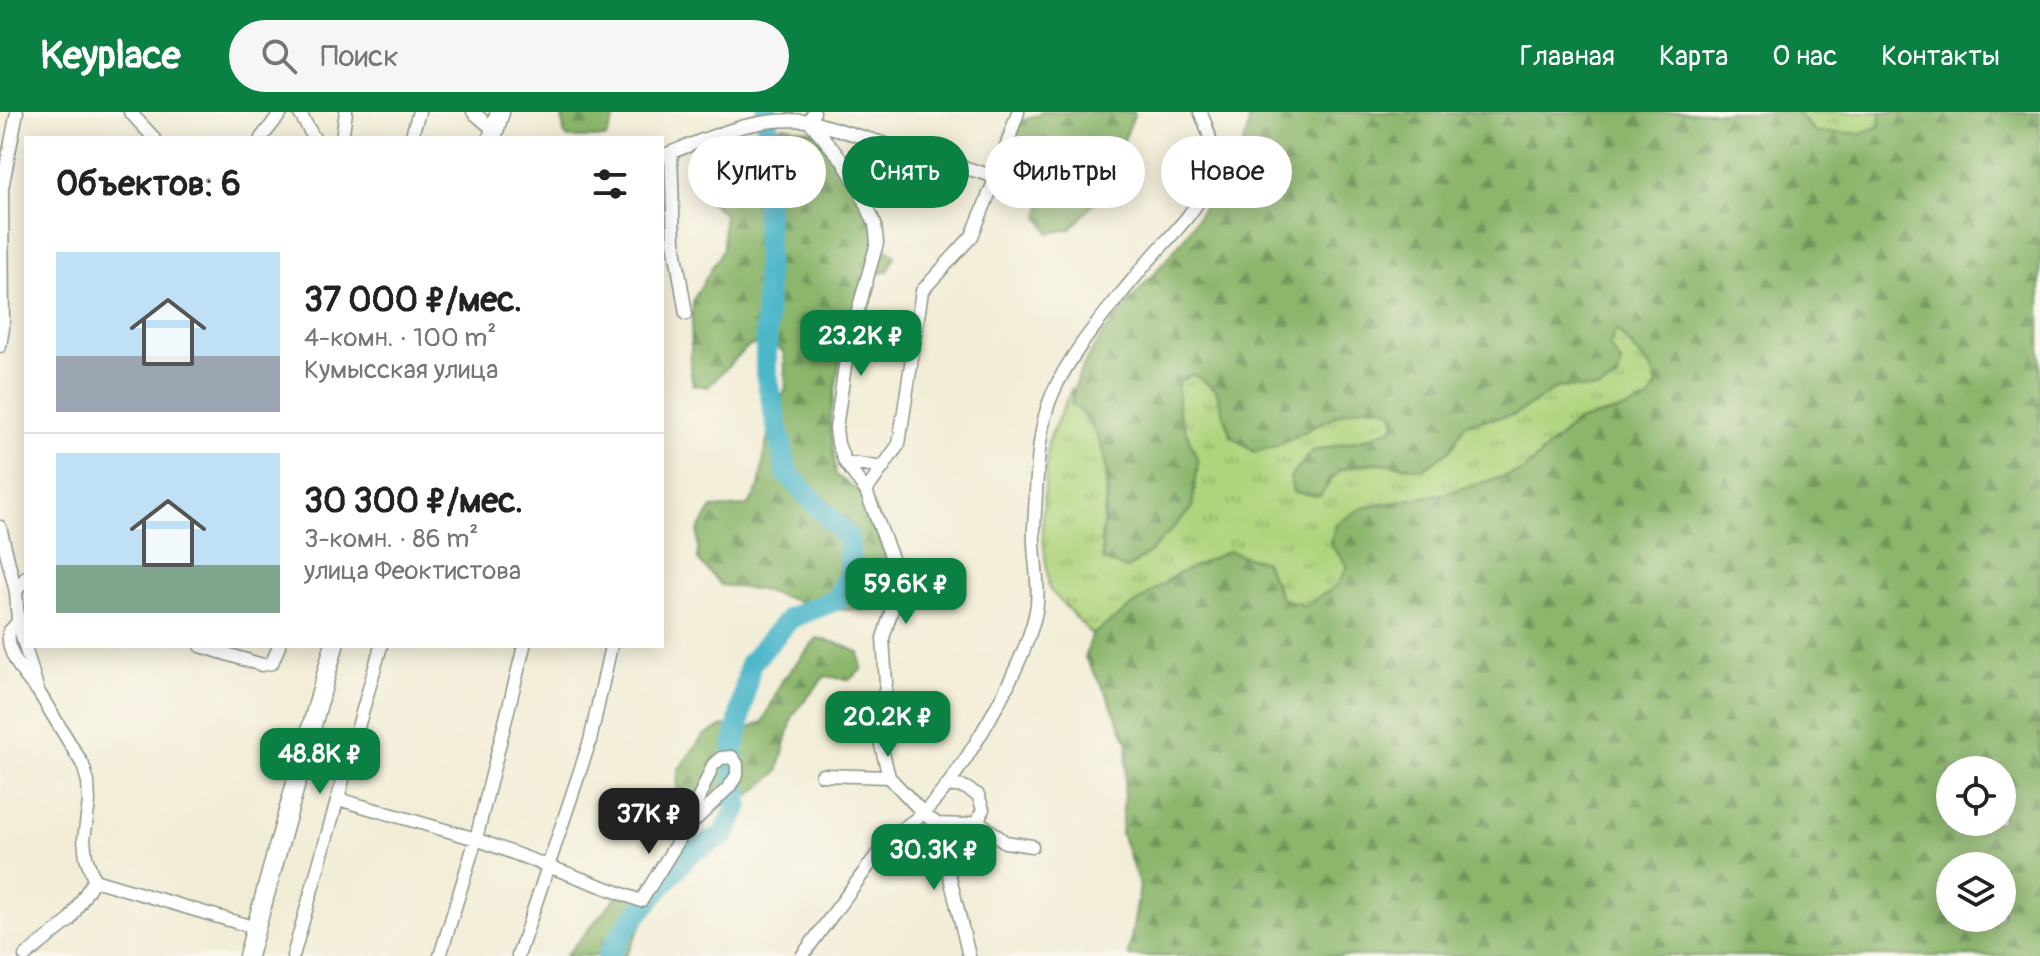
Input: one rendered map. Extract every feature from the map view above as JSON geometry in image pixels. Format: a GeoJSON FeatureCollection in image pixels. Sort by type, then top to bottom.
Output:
{"type":"FeatureCollection","features":[{"type":"Feature","properties":{"kind":"main road"},"geometry":{"type":"LineString","coordinates":[[248,956],[333,648]]}},
{"type":"Feature","properties":{"kind":"street"},"geometry":{"type":"LineString","coordinates":[[0,346],[3,328],[2,188],[17,112]]}},
{"type":"Feature","properties":{"kind":"street"},"geometry":{"type":"LineString","coordinates":[[130,112],[152,136]]}},
{"type":"Feature","properties":{"kind":"street"},"geometry":{"type":"LineString","coordinates":[[263,136],[282,112]]}},
{"type":"Feature","properties":{"kind":"street"},"geometry":{"type":"LineString","coordinates":[[299,112],[313,136]]}},
{"type":"Feature","properties":{"kind":"street"},"geometry":{"type":"LineString","coordinates":[[342,136],[346,112]]}},
{"type":"Feature","properties":{"kind":"street"},"geometry":{"type":"LineString","coordinates":[[412,136],[419,112]]}},
{"type":"Feature","properties":{"kind":"street"},"geometry":{"type":"LineString","coordinates":[[473,112],[495,127]]}},
{"type":"Feature","properties":{"kind":"street"},"geometry":{"type":"LineString","coordinates":[[1010,136],[1018,112]]}},
{"type":"Feature","properties":{"kind":"street"},"geometry":{"type":"LineString","coordinates":[[802,956],[887,841],[923,813],[947,785],[997,707],[1034,620],[1037,588],[1034,531],[1041,440],[1051,397],[1075,352],[1138,272],[1195,210],[1209,184],[1213,156],[1208,127],[1200,112]]}},
{"type":"Feature","properties":{"kind":"street"},"geometry":{"type":"LineString","coordinates":[[811,117],[860,190],[875,224],[877,243],[846,358],[836,428],[845,462],[866,491],[893,561],[896,583],[894,603],[883,638],[886,683],[879,737],[889,777],[923,813],[937,824],[965,825],[978,821]]}},
{"type":"Feature","properties":{"kind":"street"},"geometry":{"type":"LineString","coordinates":[[686,314],[674,242],[667,154],[746,124],[811,117],[985,173]]}},
{"type":"Feature","properties":{"kind":"street"},"geometry":{"type":"LineString","coordinates":[[866,491],[895,451],[902,434],[922,291],[972,236],[985,204]]}},
{"type":"Feature","properties":{"kind":"street"},"geometry":{"type":"LineString","coordinates":[[845,462],[883,468]]}},
{"type":"Feature","properties":{"kind":"street"},"geometry":{"type":"LineString","coordinates":[[0,527],[16,592],[18,622],[24,643]]}},
{"type":"Feature","properties":{"kind":"street"},"geometry":{"type":"LineString","coordinates":[[16,592],[24,580]]}},
{"type":"Feature","properties":{"kind":"street"},"geometry":{"type":"LineString","coordinates":[[25,956],[69,921],[94,880],[85,848],[89,802],[83,765],[38,691],[26,648]]}},
{"type":"Feature","properties":{"kind":"street"},"geometry":{"type":"LineString","coordinates":[[207,648],[262,665],[272,663],[278,648]]}},
{"type":"Feature","properties":{"kind":"street"},"geometry":{"type":"LineString","coordinates":[[293,956],[380,648]]}},
{"type":"Feature","properties":{"kind":"street"},"geometry":{"type":"LineString","coordinates":[[440,956],[476,839],[524,648]]}},
{"type":"Feature","properties":{"kind":"street"},"geometry":{"type":"LineString","coordinates":[[518,956],[590,741],[611,648]]}},
{"type":"Feature","properties":{"kind":"street"},"geometry":{"type":"LineString","coordinates":[[338,799],[476,839],[641,901],[685,830],[713,765],[721,758],[732,757],[737,764],[737,775],[729,787],[685,830]]}},
{"type":"Feature","properties":{"kind":"street"},"geometry":{"type":"LineString","coordinates":[[822,775],[889,777]]}},
{"type":"Feature","properties":{"kind":"street"},"geometry":{"type":"LineString","coordinates":[[947,785],[964,787],[978,795],[983,809],[978,821]]}},
{"type":"Feature","properties":{"kind":"street"},"geometry":{"type":"LineString","coordinates":[[978,821],[1005,842],[1032,846]]}},
{"type":"Feature","properties":{"kind":"street"},"geometry":{"type":"LineString","coordinates":[[937,824],[969,956]]}},
{"type":"Feature","properties":{"kind":"street"},"geometry":{"type":"LineString","coordinates":[[94,880],[256,928]]}},
{"type":"Feature","properties":{"kind":"green space"},"geometry":{"type":"Polygon","coordinates":[[[562,112],[617,112],[607,136],[566,136],[562,112]]]}},
{"type":"Feature","properties":{"kind":"green space"},"geometry":{"type":"Polygon","coordinates":[[[1041,112],[1134,112],[1125,136],[1005,136],[1019,122],[1041,112]]]}},
{"type":"Feature","properties":{"kind":"green space"},"geometry":{"type":"Polygon","coordinates":[[[1249,112],[1796,112],[1816,133],[1862,133],[1880,126],[1881,112],[2040,112],[2040,956],[1128,956],[1140,887],[1121,833],[1128,743],[1106,693],[1085,658],[1092,635],[1177,574],[1228,551],[1265,562],[1281,598],[1304,606],[1338,585],[1348,566],[1330,544],[1336,524],[1362,508],[1446,493],[1523,471],[1577,421],[1649,400],[1657,385],[1652,369],[1616,329],[1609,346],[1621,363],[1618,378],[1599,389],[1558,387],[1514,415],[1466,423],[1451,449],[1423,469],[1376,462],[1339,470],[1320,496],[1293,492],[1290,477],[1313,451],[1369,438],[1394,427],[1394,413],[1381,407],[1367,406],[1351,410],[1278,445],[1254,452],[1231,436],[1216,390],[1193,374],[1178,381],[1178,411],[1198,462],[1192,508],[1150,552],[1127,569],[1103,560],[1107,472],[1103,450],[1093,429],[1072,404],[1076,384],[1085,362],[1100,339],[1186,235],[1203,208],[1292,208],[1292,136],[1246,136],[1249,112]]]}},
{"type":"Feature","properties":{"kind":"green space"},"geometry":{"type":"Polygon","coordinates":[[[1796,112],[1881,112],[1881,126],[1862,133],[1816,133],[1796,112]]]}},
{"type":"Feature","properties":{"kind":"green space"},"geometry":{"type":"Polygon","coordinates":[[[784,126],[823,136],[732,136],[784,126]]]}},
{"type":"Feature","properties":{"kind":"green space"},"geometry":{"type":"Polygon","coordinates":[[[826,138],[842,152],[842,208],[876,208],[881,213],[877,242],[895,255],[888,271],[863,278],[843,344],[830,419],[836,475],[870,500],[889,542],[884,588],[866,610],[826,610],[765,591],[721,585],[698,560],[698,531],[712,508],[748,506],[759,487],[770,423],[786,388],[784,353],[769,338],[746,348],[708,387],[693,385],[690,369],[693,300],[723,249],[724,214],[717,208],[826,208],[826,138]]]}},
{"type":"Feature","properties":{"kind":"green space"},"geometry":{"type":"Polygon","coordinates":[[[1041,208],[1090,208],[1071,229],[1049,233],[1039,217],[1041,208]]]}},
{"type":"Feature","properties":{"kind":"green space"},"geometry":{"type":"Polygon","coordinates":[[[1616,329],[1652,369],[1657,385],[1649,400],[1577,421],[1523,471],[1446,493],[1349,566],[1338,585],[1304,606],[1281,598],[1265,562],[1177,574],[1092,635],[1049,589],[1042,529],[1048,441],[1072,388],[1072,404],[1096,434],[1106,469],[1100,543],[1198,462],[1178,410],[1178,381],[1193,374],[1216,390],[1231,436],[1254,452],[1278,445],[1352,410],[1367,406],[1382,407],[1395,413],[1395,427],[1369,438],[1313,451],[1339,470],[1376,462],[1423,468],[1451,449],[1466,423],[1514,415],[1558,387],[1599,389],[1620,363],[1608,346],[1616,329]]]}},
{"type":"Feature","properties":{"kind":"green space"},"geometry":{"type":"Polygon","coordinates":[[[817,638],[859,653],[862,669],[849,680],[825,676],[793,715],[778,772],[738,805],[702,804],[677,788],[678,770],[704,735],[724,726],[747,729],[763,722],[782,681],[817,638]]]}},
{"type":"Feature","properties":{"kind":"green space"},"geometry":{"type":"Polygon","coordinates":[[[640,892],[650,909],[625,956],[565,956],[620,893],[640,892]]]}},
{"type":"Feature","properties":{"kind":"waterway"},"geometry":{"type":"LineString","coordinates":[[608,956],[622,932],[690,852],[724,835],[738,805],[733,753],[750,664],[790,618],[838,599],[850,570],[848,537],[787,473],[766,373],[767,112]]}}]}
